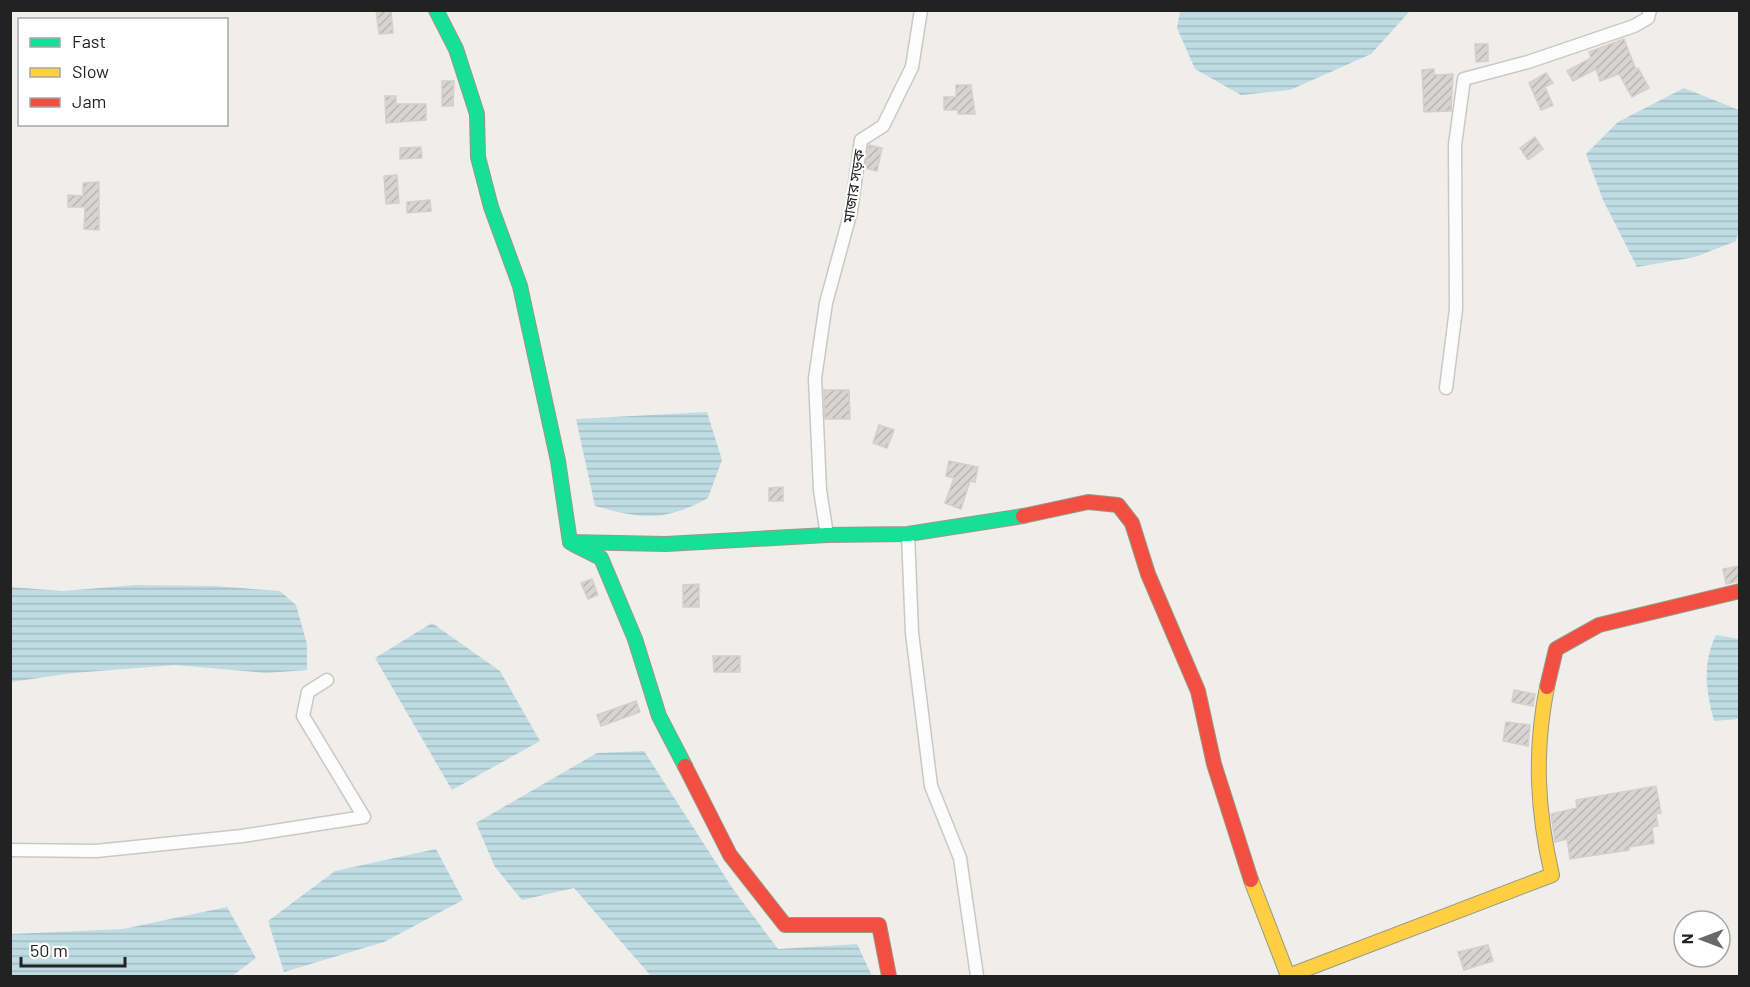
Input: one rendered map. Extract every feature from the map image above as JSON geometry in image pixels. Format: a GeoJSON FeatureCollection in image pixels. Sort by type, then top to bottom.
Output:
{"type":"FeatureCollection","features":[{"type":"Feature","properties":{"kind":"street"},"geometry":{"type":"LineString","coordinates":[[436,10],[456,50],[477,114],[478,157],[491,207],[520,286],[558,461],[570,542]]}},
{"type":"Feature","properties":{"kind":"street","name":"মাজার সড়ক"},"geometry":{"type":"LineString","coordinates":[[827,535],[820,490],[815,378],[826,303],[851,211],[861,140],[883,126],[912,67],[921,10]]}},
{"type":"Feature","properties":{"kind":"street"},"geometry":{"type":"LineString","coordinates":[[1446,388],[1456,309],[1455,145],[1464,79],[1528,62],[1634,26],[1648,18],[1650,10]]}},
{"type":"Feature","properties":{"kind":"street"},"geometry":{"type":"LineString","coordinates":[[570,542],[666,544],[827,535],[908,534],[1005,520],[1088,502],[1118,505],[1132,523],[1148,574],[1198,691],[1214,764],[1254,889],[1288,976],[1552,875],[1538,818],[1536,767],[1544,697],[1556,649],[1599,625],[1740,591]]}},
{"type":"Feature","properties":{"kind":"street"},"geometry":{"type":"LineString","coordinates":[[908,534],[912,633],[931,786],[960,858],[977,976]]}},
{"type":"Feature","properties":{"kind":"street"},"geometry":{"type":"LineString","coordinates":[[570,542],[601,558],[635,639],[659,716],[730,855],[785,925],[879,925],[889,976]]}},
{"type":"Feature","properties":{"kind":"street"},"geometry":{"type":"LineString","coordinates":[[10,850],[96,851],[242,836],[364,817],[303,716],[308,692],[327,680]]}},
{"type":"Feature","properties":{"kind":"water"},"geometry":{"type":"Polygon","coordinates":[[[1180,10],[1410,11],[1371,54],[1290,90],[1241,95],[1195,69],[1177,28],[1180,10]]]}},
{"type":"Feature","properties":{"kind":"water"},"geometry":{"type":"Polygon","coordinates":[[[1684,88],[1739,110],[1739,228],[1736,241],[1695,257],[1637,267],[1603,200],[1586,154],[1618,122],[1684,88]]]}},
{"type":"Feature","properties":{"kind":"water"},"geometry":{"type":"Polygon","coordinates":[[[707,412],[722,460],[708,498],[678,511],[653,516],[626,514],[595,506],[576,419],[707,412]]]}},
{"type":"Feature","properties":{"kind":"water"},"geometry":{"type":"Polygon","coordinates":[[[135,585],[216,586],[280,591],[296,605],[307,644],[307,670],[266,673],[175,665],[73,673],[11,682],[11,587],[63,591],[135,585]]]}},
{"type":"Feature","properties":{"kind":"water"},"geometry":{"type":"Polygon","coordinates":[[[432,623],[500,671],[540,741],[452,790],[375,658],[432,623]]]}},
{"type":"Feature","properties":{"kind":"water"},"geometry":{"type":"Polygon","coordinates":[[[1716,635],[1739,639],[1739,719],[1714,721],[1709,699],[1707,667],[1716,635]]]}},
{"type":"Feature","properties":{"kind":"water"},"geometry":{"type":"Polygon","coordinates":[[[644,751],[733,889],[778,949],[857,944],[872,976],[651,976],[574,888],[522,900],[495,867],[476,823],[597,753],[644,751]]]}},
{"type":"Feature","properties":{"kind":"water"},"geometry":{"type":"Polygon","coordinates":[[[436,849],[463,900],[384,942],[284,972],[268,921],[335,871],[436,849]]]}},
{"type":"Feature","properties":{"kind":"water"},"geometry":{"type":"Polygon","coordinates":[[[227,907],[256,958],[232,976],[11,976],[11,934],[123,929],[227,907]]]}},
{"type":"Feature","properties":{"kind":"building"},"geometry":{"type":"Polygon","coordinates":[[[376,10],[391,10],[393,33],[379,34],[376,10]]]}},
{"type":"Feature","properties":{"kind":"building"},"geometry":{"type":"Polygon","coordinates":[[[1624,39],[1636,70],[1638,68],[1649,88],[1632,97],[1619,74],[1600,81],[1596,69],[1573,81],[1567,71],[1591,58],[1589,52],[1624,39]]]}},
{"type":"Feature","properties":{"kind":"building"},"geometry":{"type":"Polygon","coordinates":[[[1475,44],[1488,44],[1488,61],[1476,62],[1475,44]]]}},
{"type":"Feature","properties":{"kind":"building"},"geometry":{"type":"Polygon","coordinates":[[[1434,69],[1434,75],[1453,74],[1451,111],[1424,112],[1422,70],[1434,69]]]}},
{"type":"Feature","properties":{"kind":"building"},"geometry":{"type":"Polygon","coordinates":[[[1546,73],[1553,83],[1545,87],[1553,105],[1541,110],[1529,83],[1546,73]]]}},
{"type":"Feature","properties":{"kind":"building"},"geometry":{"type":"Polygon","coordinates":[[[442,81],[454,81],[453,106],[442,106],[442,81]]]}},
{"type":"Feature","properties":{"kind":"building"},"geometry":{"type":"Polygon","coordinates":[[[956,85],[971,85],[975,114],[958,114],[958,110],[944,110],[944,97],[956,97],[956,85]]]}},
{"type":"Feature","properties":{"kind":"building"},"geometry":{"type":"Polygon","coordinates":[[[385,96],[396,96],[396,104],[426,104],[426,120],[386,123],[385,96]]]}},
{"type":"Feature","properties":{"kind":"building"},"geometry":{"type":"Polygon","coordinates":[[[1535,137],[1543,149],[1528,160],[1520,148],[1535,137]]]}},
{"type":"Feature","properties":{"kind":"building"},"geometry":{"type":"Polygon","coordinates":[[[869,145],[882,148],[877,171],[865,168],[869,145]]]}},
{"type":"Feature","properties":{"kind":"building"},"geometry":{"type":"Polygon","coordinates":[[[421,147],[422,158],[400,159],[400,148],[421,147]]]}},
{"type":"Feature","properties":{"kind":"building"},"geometry":{"type":"Polygon","coordinates":[[[397,175],[399,203],[386,204],[384,176],[397,175]]]}},
{"type":"Feature","properties":{"kind":"building"},"geometry":{"type":"Polygon","coordinates":[[[99,182],[99,230],[84,229],[85,207],[68,207],[68,195],[83,196],[83,183],[99,182]]]}},
{"type":"Feature","properties":{"kind":"building"},"geometry":{"type":"Polygon","coordinates":[[[430,200],[431,211],[407,213],[407,202],[430,200]]]}},
{"type":"Feature","properties":{"kind":"building"},"geometry":{"type":"Polygon","coordinates":[[[824,390],[849,390],[850,419],[825,419],[824,390]]]}},
{"type":"Feature","properties":{"kind":"building"},"geometry":{"type":"Polygon","coordinates":[[[879,425],[894,430],[887,448],[873,443],[879,425]]]}},
{"type":"Feature","properties":{"kind":"building"},"geometry":{"type":"Polygon","coordinates":[[[949,461],[978,467],[975,482],[970,481],[961,509],[945,503],[954,478],[946,476],[949,461]]]}},
{"type":"Feature","properties":{"kind":"building"},"geometry":{"type":"Polygon","coordinates":[[[783,487],[783,501],[769,501],[769,488],[783,487]]]}},
{"type":"Feature","properties":{"kind":"building"},"geometry":{"type":"Polygon","coordinates":[[[1740,566],[1740,581],[1726,584],[1723,569],[1740,566]]]}},
{"type":"Feature","properties":{"kind":"building"},"geometry":{"type":"Polygon","coordinates":[[[592,579],[598,595],[588,599],[581,583],[592,579]]]}},
{"type":"Feature","properties":{"kind":"building"},"geometry":{"type":"Polygon","coordinates":[[[699,584],[699,607],[683,607],[683,585],[699,584]]]}},
{"type":"Feature","properties":{"kind":"building"},"geometry":{"type":"Polygon","coordinates":[[[713,656],[740,656],[740,672],[714,672],[713,656]]]}},
{"type":"Feature","properties":{"kind":"building"},"geometry":{"type":"Polygon","coordinates":[[[1514,690],[1535,694],[1533,706],[1512,702],[1514,690]]]}},
{"type":"Feature","properties":{"kind":"building"},"geometry":{"type":"Polygon","coordinates":[[[636,701],[640,712],[601,726],[597,715],[636,701]]]}},
{"type":"Feature","properties":{"kind":"building"},"geometry":{"type":"Polygon","coordinates":[[[1506,722],[1530,725],[1528,746],[1503,741],[1506,722]]]}},
{"type":"Feature","properties":{"kind":"building"},"geometry":{"type":"Polygon","coordinates":[[[1656,786],[1661,813],[1656,814],[1658,826],[1652,827],[1654,843],[1629,847],[1629,850],[1570,859],[1567,839],[1555,842],[1551,814],[1577,808],[1576,800],[1656,786]]]}},
{"type":"Feature","properties":{"kind":"building"},"geometry":{"type":"Polygon","coordinates":[[[1488,945],[1493,961],[1464,970],[1458,952],[1488,945]]]}},
{"type":"Feature","properties":{"kind":"traffic: fast"},"geometry":{"type":"LineString","coordinates":[[436,10],[456,49],[477,114],[478,157],[491,207],[520,286],[558,461],[570,542]]}},
{"type":"Feature","properties":{"kind":"traffic: fast"},"geometry":{"type":"LineString","coordinates":[[570,542],[666,544],[827,535],[908,534],[1023,516]]}},
{"type":"Feature","properties":{"kind":"traffic: fast"},"geometry":{"type":"LineString","coordinates":[[573,544],[601,558],[635,639],[659,716],[685,766]]}},
{"type":"Feature","properties":{"kind":"traffic: slow"},"geometry":{"type":"LineString","coordinates":[[1288,976],[1552,875],[1543,828],[1539,781],[1540,735],[1547,687]]}},
{"type":"Feature","properties":{"kind":"traffic: slow"},"geometry":{"type":"LineString","coordinates":[[1251,880],[1288,976]]}},
{"type":"Feature","properties":{"kind":"traffic: jam"},"geometry":{"type":"LineString","coordinates":[[1023,516],[1088,502],[1118,505],[1132,523],[1148,574],[1198,691],[1214,764],[1251,880]]}},
{"type":"Feature","properties":{"kind":"traffic: jam"},"geometry":{"type":"LineString","coordinates":[[1547,687],[1556,649],[1599,625],[1740,591]]}},
{"type":"Feature","properties":{"kind":"traffic: jam"},"geometry":{"type":"LineString","coordinates":[[685,766],[730,855],[785,925],[879,925],[889,976]]}}]}
